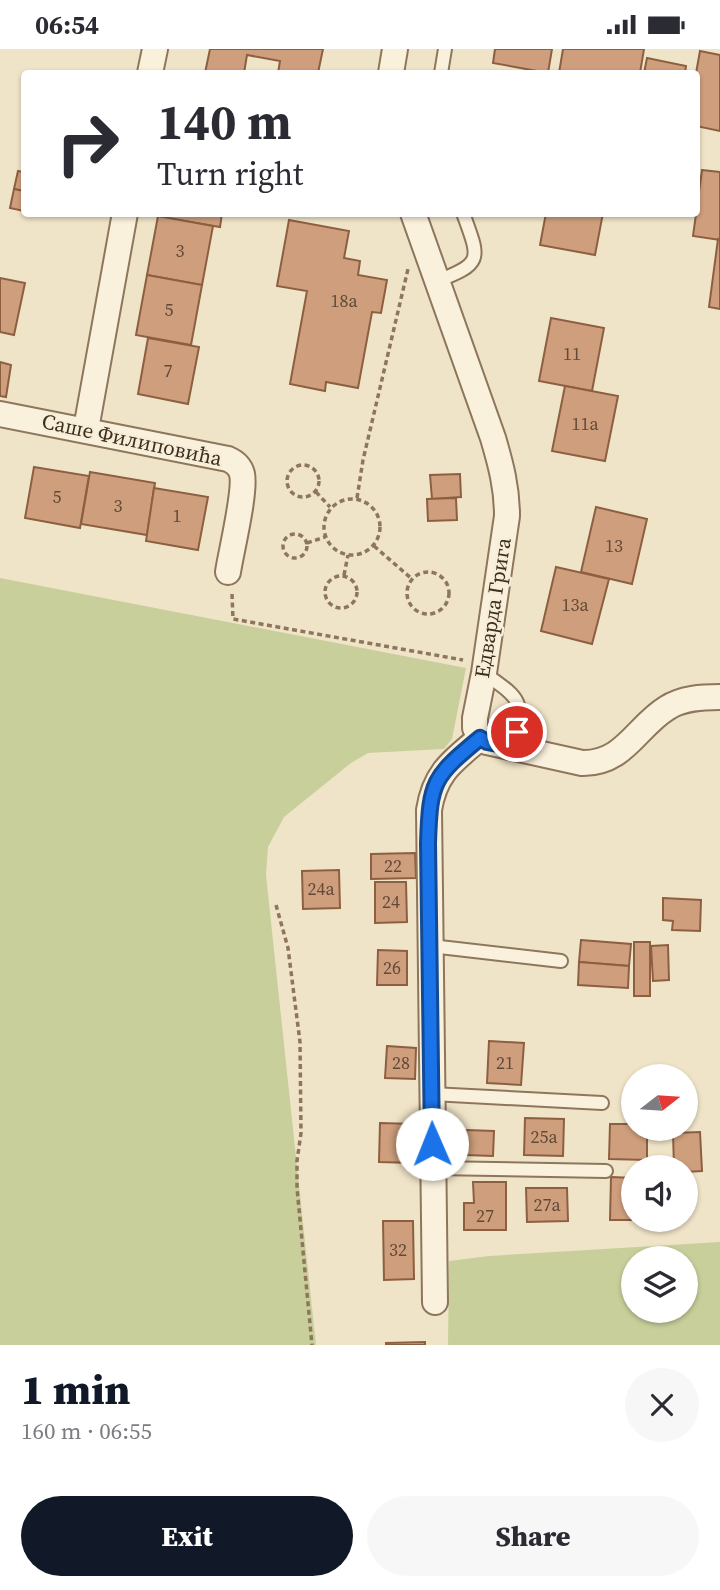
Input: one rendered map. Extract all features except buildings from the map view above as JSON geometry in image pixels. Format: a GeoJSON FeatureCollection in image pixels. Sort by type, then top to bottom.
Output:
{"type":"FeatureCollection","features":[{"type":"Feature","properties":{"kind":"street"},"geometry":{"type":"LineString","coordinates":[[151,70],[155,49]]}},
{"type":"Feature","properties":{"kind":"street"},"geometry":{"type":"LineString","coordinates":[[392,70],[395,49]]}},
{"type":"Feature","properties":{"kind":"street"},"geometry":{"type":"LineString","coordinates":[[86,429],[124,217]]}},
{"type":"Feature","properties":{"kind":"street","name":"Едварда Грига"},"geometry":{"type":"LineString","coordinates":[[414,217],[496,449],[507,494],[507,516],[474,723],[480,738]]}},
{"type":"Feature","properties":{"kind":"street","name":"Саше Филиповића"},"geometry":{"type":"LineString","coordinates":[[0,414],[86,429],[228,459],[236,463],[242,471],[243,486],[228,572]]}},
{"type":"Feature","properties":{"kind":"street"},"geometry":{"type":"LineString","coordinates":[[435,1302],[428,843],[432,793],[447,766],[480,738],[487,742],[582,762],[601,761],[609,759],[666,708],[682,701],[720,697]]}},
{"type":"Feature","properties":{"kind":"lane"},"geometry":{"type":"LineString","coordinates":[[441,70],[444,49]]}},
{"type":"Feature","properties":{"kind":"lane"},"geometry":{"type":"LineString","coordinates":[[437,281],[463,271],[473,261],[475,247],[464,217]]}},
{"type":"Feature","properties":{"kind":"lane"},"geometry":{"type":"LineString","coordinates":[[484,669],[519,701],[521,718],[514,747]]}},
{"type":"Feature","properties":{"kind":"lane"},"geometry":{"type":"LineString","coordinates":[[431,946],[561,961]]}},
{"type":"Feature","properties":{"kind":"lane"},"geometry":{"type":"LineString","coordinates":[[432,1094],[602,1104]]}},
{"type":"Feature","properties":{"kind":"lane"},"geometry":{"type":"LineString","coordinates":[[433,1168],[606,1171]]}},
{"type":"Feature","properties":{"kind":"path"},"geometry":{"type":"LineString","coordinates":[[357,498],[363,460],[407,273]]}},
{"type":"Feature","properties":{"kind":"path"},"geometry":{"type":"LineString","coordinates":[[301,465],[311,467],[318,476],[316,492],[307,497],[296,496],[288,489],[288,474],[301,465]]}},
{"type":"Feature","properties":{"kind":"path"},"geometry":{"type":"LineString","coordinates":[[316,492],[330,507]]}},
{"type":"Feature","properties":{"kind":"path"},"geometry":{"type":"LineString","coordinates":[[357,498],[369,504],[379,519],[380,528],[374,545],[366,551],[348,555],[331,546],[326,536],[324,520],[330,507],[342,500],[357,498]]}},
{"type":"Feature","properties":{"kind":"path"},"geometry":{"type":"LineString","coordinates":[[298,534],[307,543],[305,554],[298,558],[290,558],[283,549],[284,541],[290,535],[298,534]]}},
{"type":"Feature","properties":{"kind":"path"},"geometry":{"type":"LineString","coordinates":[[307,543],[326,536]]}},
{"type":"Feature","properties":{"kind":"path"},"geometry":{"type":"LineString","coordinates":[[374,545],[412,579]]}},
{"type":"Feature","properties":{"kind":"path"},"geometry":{"type":"LineString","coordinates":[[344,575],[348,555]]}},
{"type":"Feature","properties":{"kind":"path"},"geometry":{"type":"LineString","coordinates":[[228,572],[231,575],[233,618],[484,669]]}},
{"type":"Feature","properties":{"kind":"path"},"geometry":{"type":"LineString","coordinates":[[424,572],[443,577],[449,590],[447,603],[443,608],[430,614],[411,606],[407,592],[412,579],[424,572]]}},
{"type":"Feature","properties":{"kind":"path"},"geometry":{"type":"LineString","coordinates":[[344,575],[355,584],[357,595],[347,607],[336,608],[325,597],[325,586],[332,578],[344,575]]}},
{"type":"Feature","properties":{"kind":"path"},"geometry":{"type":"LineString","coordinates":[[276,905],[288,948],[300,1042],[301,1133],[297,1188],[312,1345]]}},
{"type":"Feature","properties":{"kind":"green space"},"geometry":{"type":"Polygon","coordinates":[[[0,578],[466,668],[452,739],[444,749],[368,753],[351,763],[284,817],[268,847],[266,875],[316,1345],[0,1345],[0,578]]]}},
{"type":"Feature","properties":{"kind":"green space"},"geometry":{"type":"Polygon","coordinates":[[[720,1242],[720,1345],[448,1345],[449,1261],[621,1248],[621,1323],[698,1323],[698,1246],[654,1246],[720,1242]]]}},
{"type":"Feature","properties":{"kind":"route"},"geometry":{"type":"LineString","coordinates":[[432,1144],[428,843],[432,793],[447,766],[480,738],[514,747],[517,732]]}}]}
